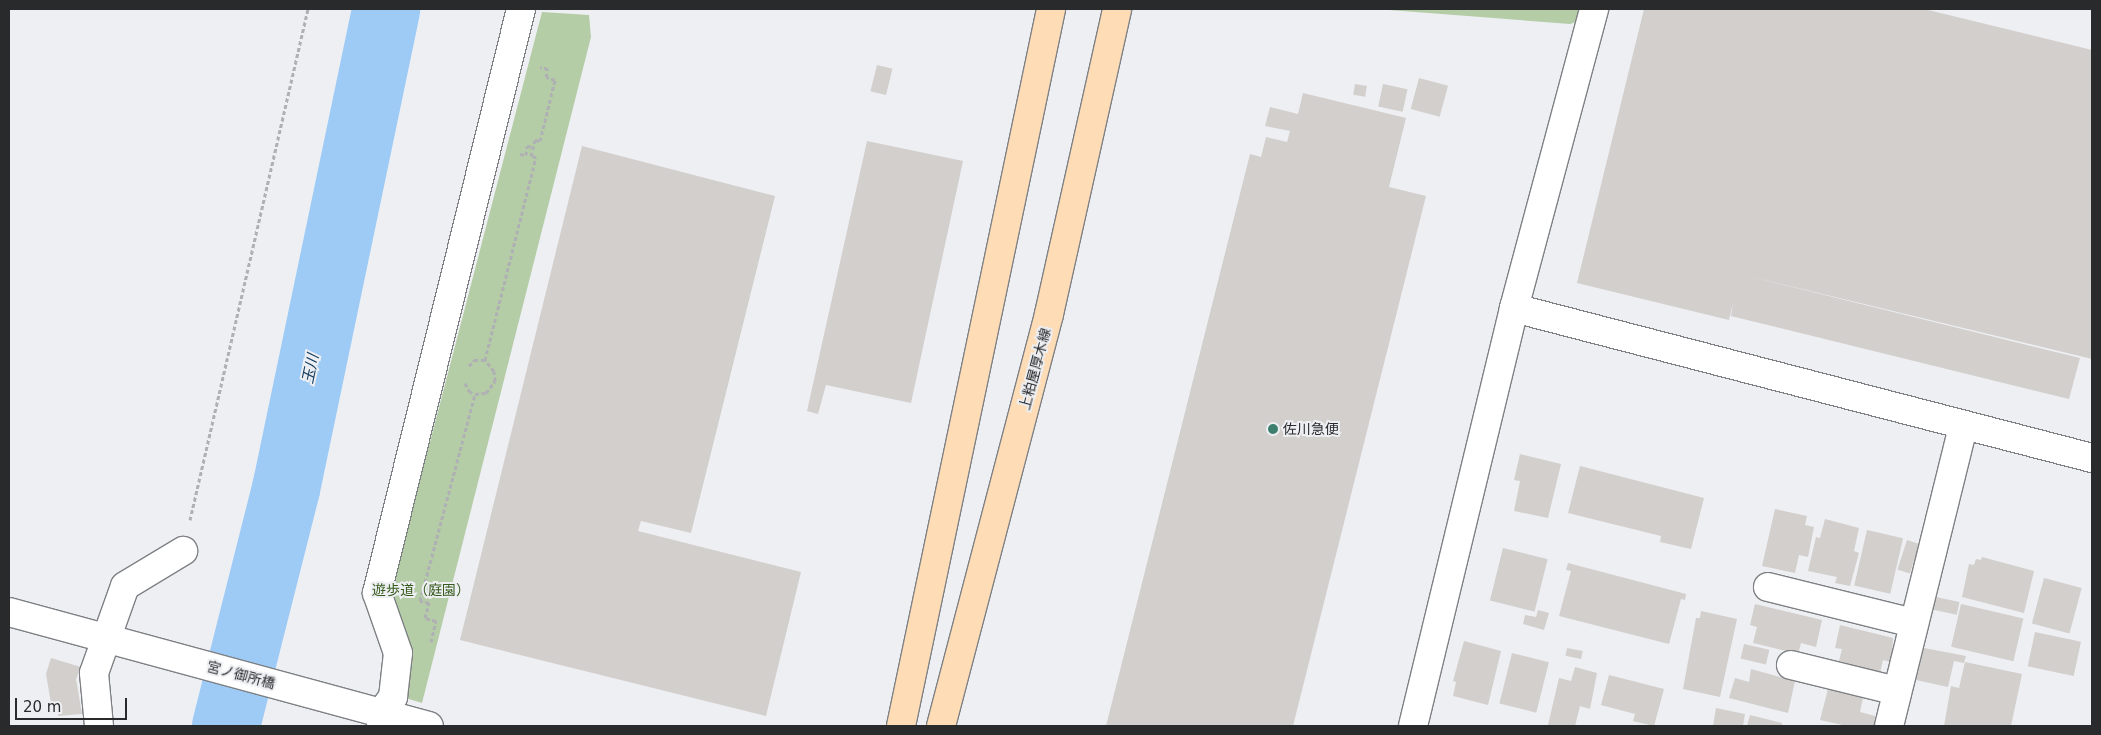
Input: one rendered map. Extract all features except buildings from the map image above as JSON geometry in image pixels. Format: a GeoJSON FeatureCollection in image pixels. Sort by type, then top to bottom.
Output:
{"type":"FeatureCollection","features":[{"type":"Feature","properties":{"kind":"main road"},"geometry":{"type":"LineString","coordinates":[[901,726],[1051,9]]}},
{"type":"Feature","properties":{"kind":"main road","name":"上粕屋厚木線"},"geometry":{"type":"LineString","coordinates":[[941,726],[1049,314],[1117,9]]}},
{"type":"Feature","properties":{"kind":"street"},"geometry":{"type":"LineString","coordinates":[[375,715],[393,697],[398,653],[377,593],[521,9]]}},
{"type":"Feature","properties":{"kind":"street"},"geometry":{"type":"LineString","coordinates":[[1419,725],[1514,308],[1594,9]]}},
{"type":"Feature","properties":{"kind":"street"},"geometry":{"type":"LineString","coordinates":[[1514,308],[1962,426],[2092,458]]}},
{"type":"Feature","properties":{"kind":"street"},"geometry":{"type":"LineString","coordinates":[[1889,726],[1962,426]]}},
{"type":"Feature","properties":{"kind":"street"},"geometry":{"type":"LineString","coordinates":[[98,726],[94,673],[112,641],[125,586],[183,551]]}},
{"type":"Feature","properties":{"kind":"street"},"geometry":{"type":"LineString","coordinates":[[1768,587],[1913,623]]}},
{"type":"Feature","properties":{"kind":"street","name":"宮ノ御所橋"},"geometry":{"type":"LineString","coordinates":[[9,612],[375,715],[429,726]]}},
{"type":"Feature","properties":{"kind":"street"},"geometry":{"type":"LineString","coordinates":[[1791,665],[1897,691]]}},
{"type":"Feature","properties":{"kind":"path"},"geometry":{"type":"LineString","coordinates":[[183,551],[308,9]]}},
{"type":"Feature","properties":{"kind":"path"},"geometry":{"type":"LineString","coordinates":[[464,381],[468,391],[476,394],[486,393],[495,381],[494,372],[486,360],[536,157],[531,156],[535,140],[540,141],[555,80],[546,77],[548,69],[538,67],[540,58],[511,51]]}},
{"type":"Feature","properties":{"kind":"path"},"geometry":{"type":"LineString","coordinates":[[466,372],[474,360],[486,360]]}},
{"type":"Feature","properties":{"kind":"path"},"geometry":{"type":"LineString","coordinates":[[429,650],[436,621],[425,618],[428,603],[420,601],[476,394]]}},
{"type":"Feature","properties":{"kind":"green space"},"geometry":{"type":"Polygon","coordinates":[[[1376,9],[1579,9],[1576,22],[1570,24],[1376,9]]]}},
{"type":"Feature","properties":{"kind":"green space","name":"遊歩道（庭園）"},"geometry":{"type":"Polygon","coordinates":[[[542,12],[589,15],[591,37],[422,703],[399,696],[387,607],[542,12]]]}},
{"type":"Feature","properties":{"kind":"waterway","name":"玉川"},"geometry":{"type":"LineString","coordinates":[[226,726],[286,489],[386,9]]}},
{"type":"Feature","properties":{"kind":"place","name":"佐川急便"},"geometry":{"type":"Point","coordinates":[1273,429]}}]}
